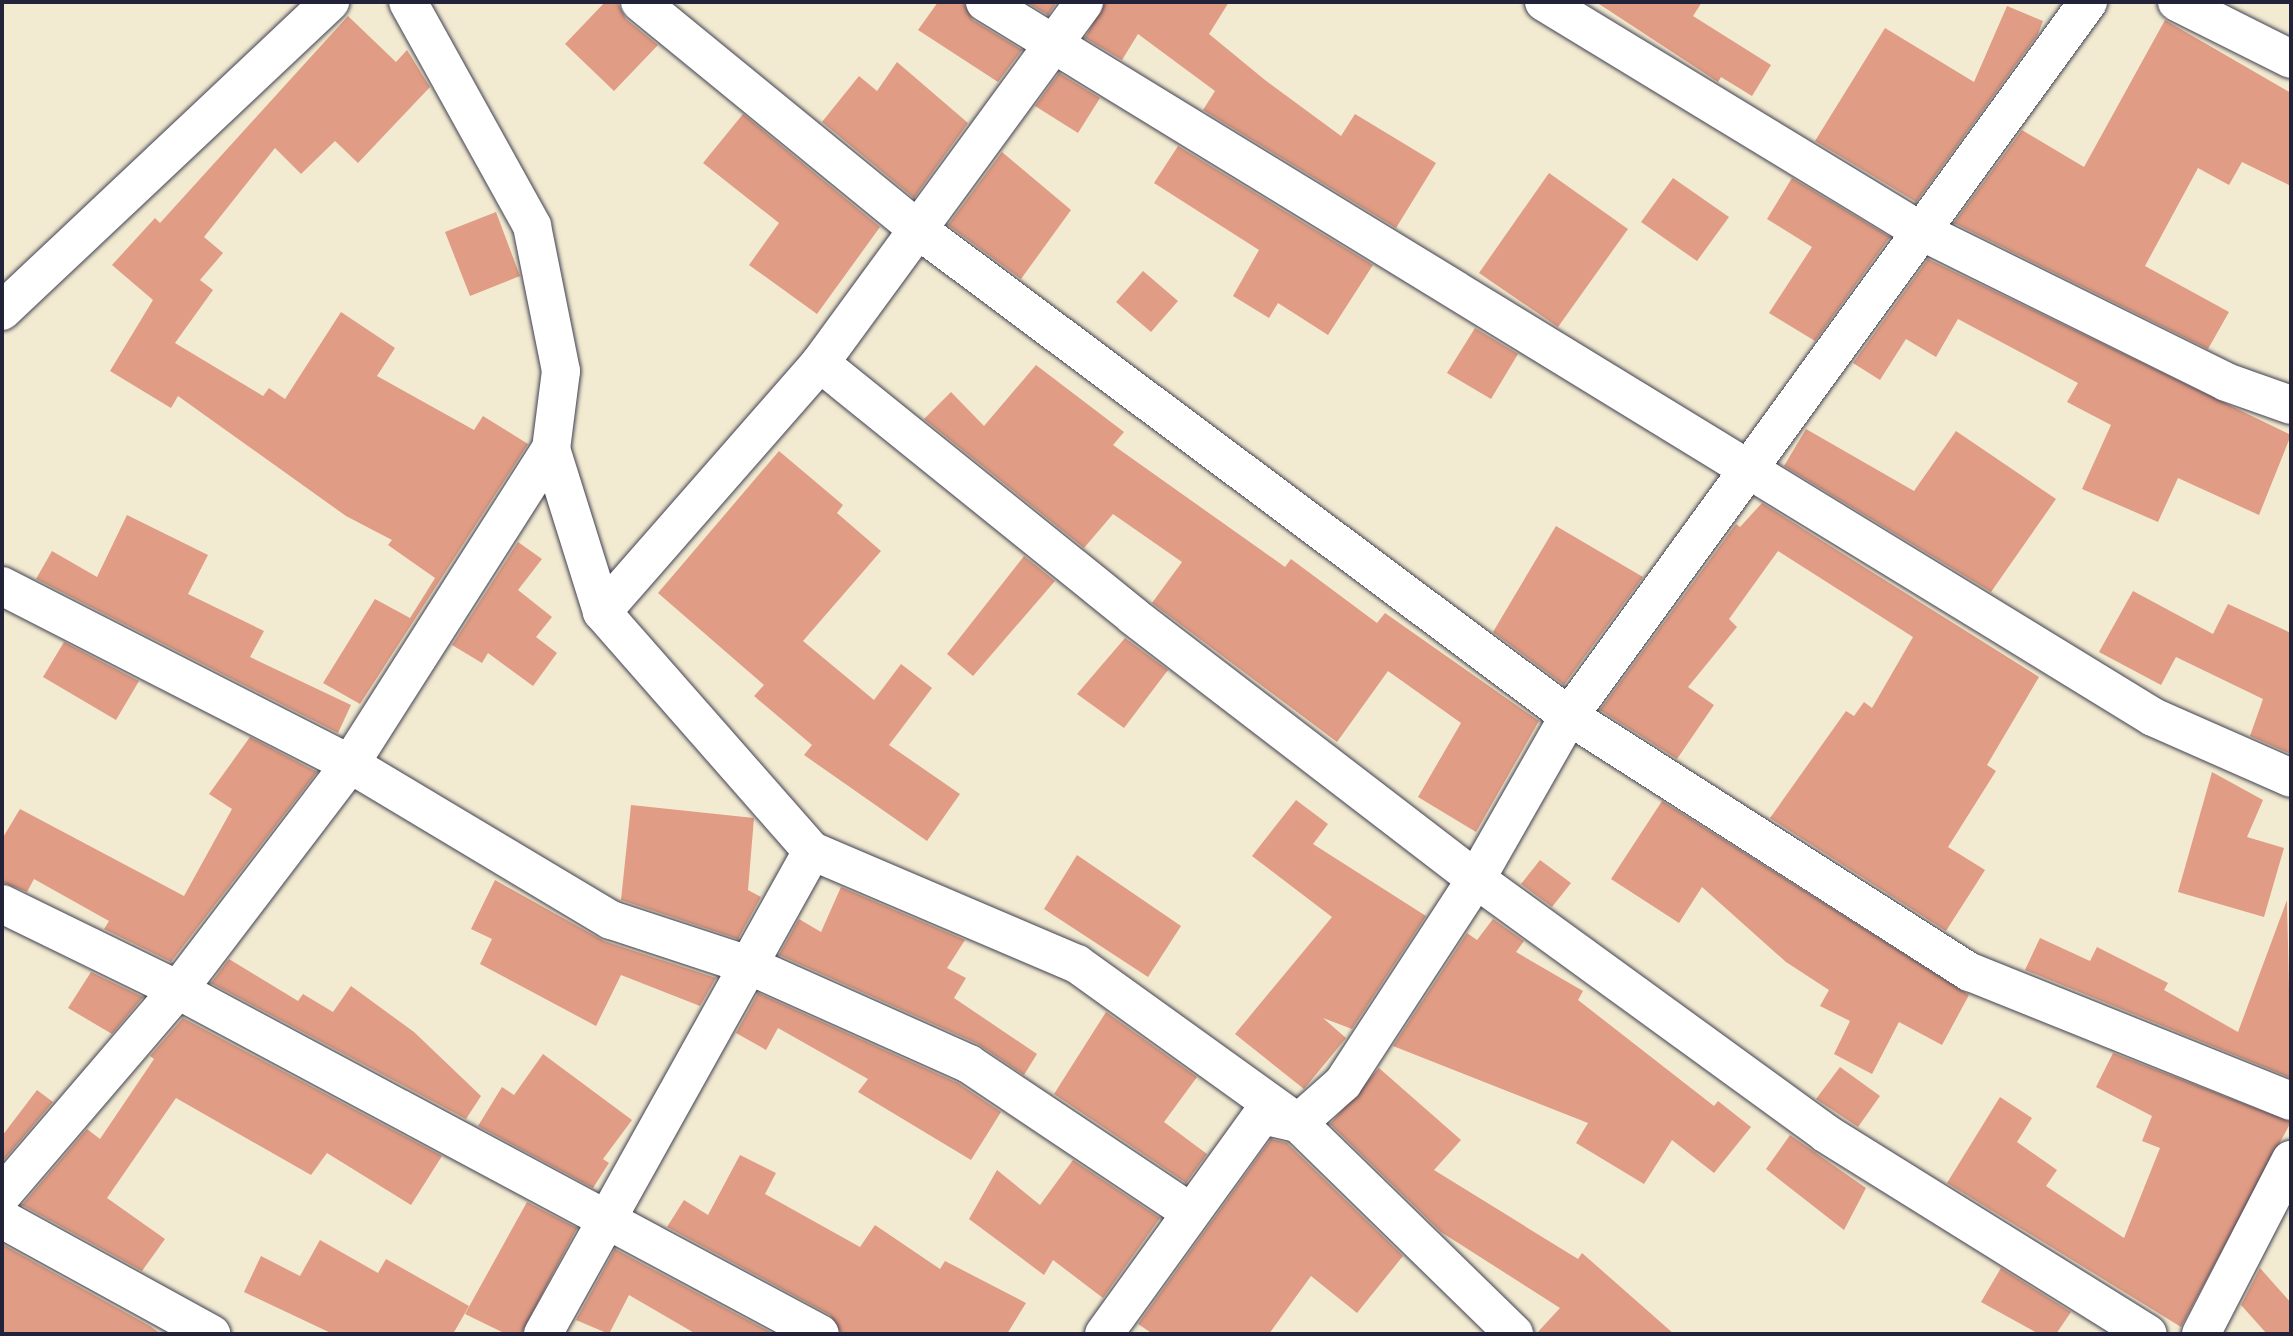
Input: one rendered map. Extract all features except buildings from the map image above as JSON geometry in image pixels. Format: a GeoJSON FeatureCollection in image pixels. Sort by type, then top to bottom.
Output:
{"type":"FeatureCollection","features":[{"type":"Feature","properties":{"kind":"street"},"geometry":{"type":"LineString","coordinates":[[2,311],[330,2]]}},
{"type":"Feature","properties":{"kind":"street"},"geometry":{"type":"LineString","coordinates":[[408,2],[531,226],[561,371],[551,449],[602,612],[812,851],[1077,964],[1298,1123],[1514,1334]]}},
{"type":"Feature","properties":{"kind":"street"},"geometry":{"type":"LineString","coordinates":[[640,2],[920,231],[1569,716],[1970,972],[2291,1101]]}},
{"type":"Feature","properties":{"kind":"street"},"geometry":{"type":"LineString","coordinates":[[985,2],[1056,43],[1748,473],[2153,716],[2291,778]]}},
{"type":"Feature","properties":{"kind":"street"},"geometry":{"type":"LineString","coordinates":[[602,612],[820,363],[920,231],[1084,2]]}},
{"type":"Feature","properties":{"kind":"street"},"geometry":{"type":"LineString","coordinates":[[1544,2],[1923,232],[2226,382],[2291,405]]}},
{"type":"Feature","properties":{"kind":"street"},"geometry":{"type":"LineString","coordinates":[[1298,1123],[1343,1083],[1476,879],[1569,716],[2088,2]]}},
{"type":"Feature","properties":{"kind":"street"},"geometry":{"type":"LineString","coordinates":[[2177,2],[2291,59]]}},
{"type":"Feature","properties":{"kind":"street"},"geometry":{"type":"LineString","coordinates":[[820,363],[1132,616],[1476,879],[1825,1133],[2148,1334]]}},
{"type":"Feature","properties":{"kind":"street"},"geometry":{"type":"LineString","coordinates":[[2,1195],[178,990],[350,764],[551,449]]}},
{"type":"Feature","properties":{"kind":"street"},"geometry":{"type":"LineString","coordinates":[[2,586],[350,764],[611,920],[748,965],[969,1064],[1190,1212]]}},
{"type":"Feature","properties":{"kind":"street"},"geometry":{"type":"LineString","coordinates":[[543,1334],[603,1219],[812,851]]}},
{"type":"Feature","properties":{"kind":"street"},"geometry":{"type":"LineString","coordinates":[[2,904],[178,990],[820,1334]]}},
{"type":"Feature","properties":{"kind":"street"},"geometry":{"type":"LineString","coordinates":[[1104,1334],[1262,1115],[1298,1123]]}},
{"type":"Feature","properties":{"kind":"street"},"geometry":{"type":"LineString","coordinates":[[2201,1334],[2291,1160]]}},
{"type":"Feature","properties":{"kind":"street"},"geometry":{"type":"LineString","coordinates":[[2,1219],[211,1334]]}}]}
